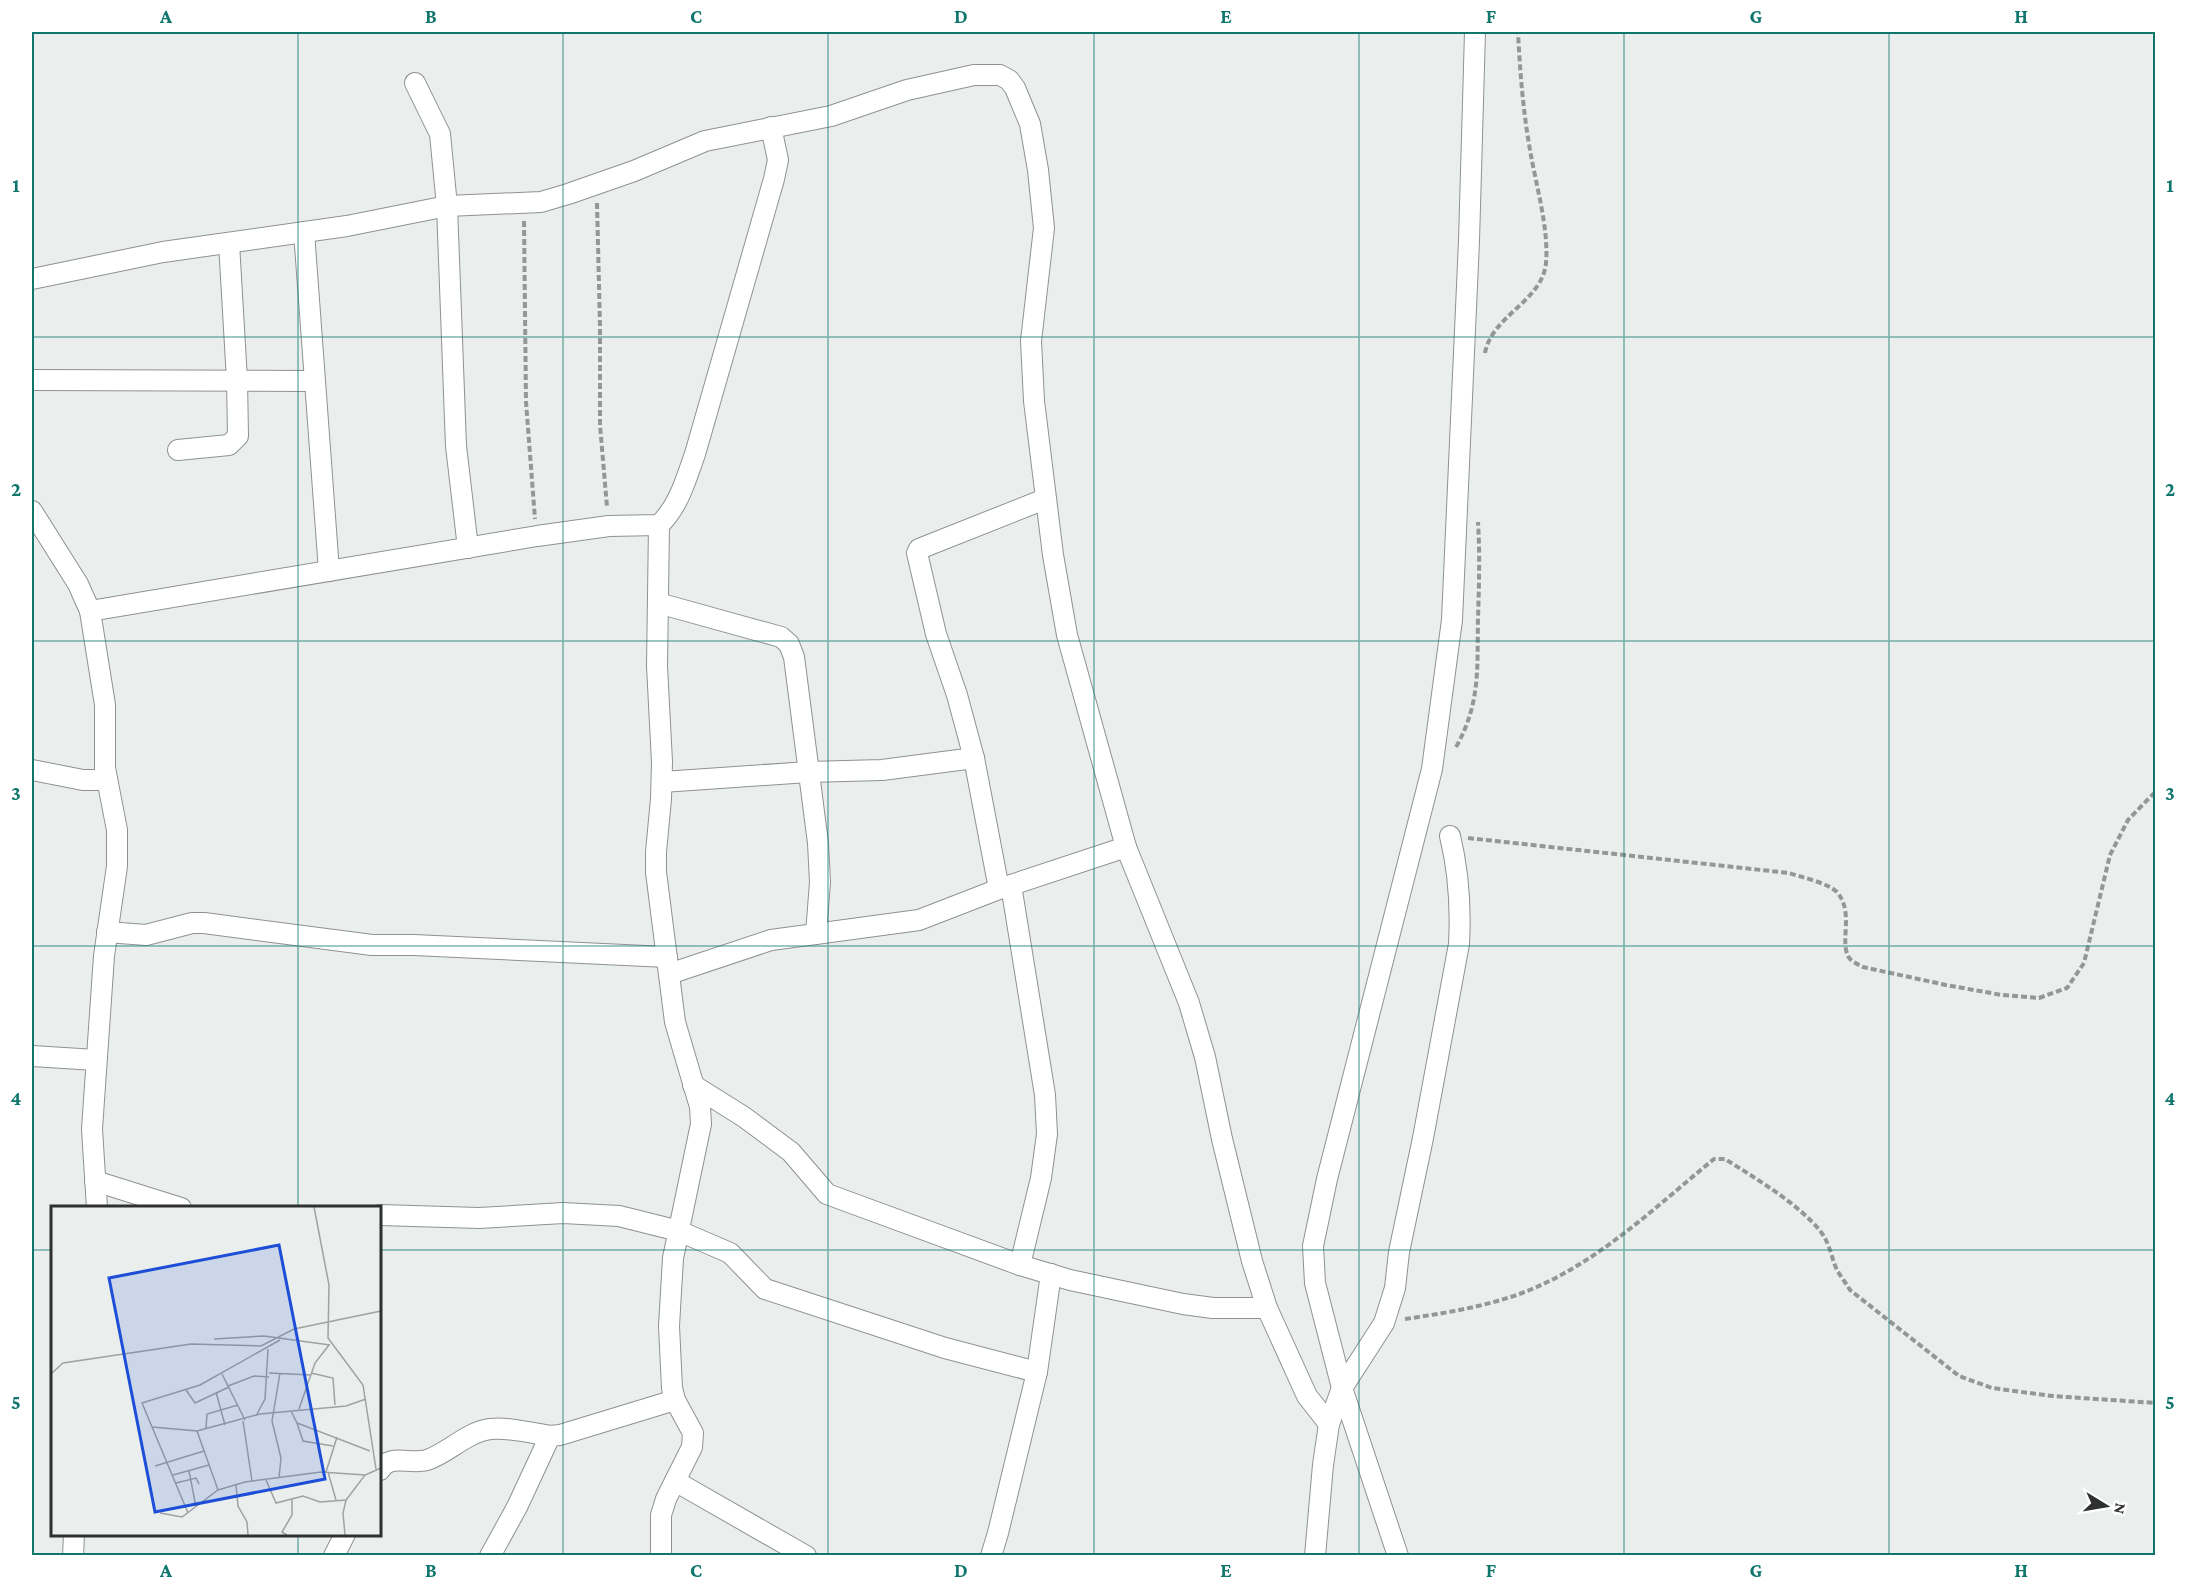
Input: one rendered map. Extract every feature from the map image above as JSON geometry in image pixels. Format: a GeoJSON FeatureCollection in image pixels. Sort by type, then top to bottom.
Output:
{"type":"FeatureCollection","features":[{"type":"Feature","properties":{"kind":"street"},"geometry":{"type":"LineString","coordinates":[[1398,1556],[1342,1388],[1315,1283],[1312,1246],[1432,769],[1452,620],[1475,32]]}},
{"type":"Feature","properties":{"kind":"street"},"geometry":{"type":"LineString","coordinates":[[32,279],[163,252],[304,232],[447,207],[541,202],[634,171],[705,141],[831,116],[907,90],[974,75],[1000,75],[1009,80],[1016,88],[1030,124],[1038,170],[1044,228],[1031,341],[1034,401],[1045,499],[1067,635],[1126,847],[1189,1003],[1205,1057],[1222,1139],[1252,1261],[1267,1308],[1307,1396],[1329,1424]]}},
{"type":"Feature","properties":{"kind":"street"},"geometry":{"type":"LineString","coordinates":[[415,83],[440,134],[447,207],[456,446],[468,548]]}},
{"type":"Feature","properties":{"kind":"street"},"geometry":{"type":"LineString","coordinates":[[661,1556],[661,1515],[692,1446],[693,1433],[675,1400],[672,1388],[669,1326],[673,1258],[701,1124],[700,1107],[675,1022],[656,852],[662,782],[657,666],[659,525],[673,509],[695,454],[774,179],[778,160],[771,128]]}},
{"type":"Feature","properties":{"kind":"street"},"geometry":{"type":"LineString","coordinates":[[304,232],[329,571]]}},
{"type":"Feature","properties":{"kind":"street"},"geometry":{"type":"LineString","coordinates":[[178,450],[229,445],[238,436],[229,243]]}},
{"type":"Feature","properties":{"kind":"street"},"geometry":{"type":"LineString","coordinates":[[32,380],[314,381]]}},
{"type":"Feature","properties":{"kind":"street"},"geometry":{"type":"LineString","coordinates":[[1020,1265],[1041,1178],[1047,1134],[1045,1095],[1005,887],[974,758],[957,695],[936,634],[916,553],[919,549],[1045,499]]}},
{"type":"Feature","properties":{"kind":"street"},"geometry":{"type":"LineString","coordinates":[[32,511],[78,584],[90,611],[105,705],[105,768],[117,830],[117,866],[107,932],[92,1129],[97,1206]]}},
{"type":"Feature","properties":{"kind":"street"},"geometry":{"type":"LineString","coordinates":[[90,611],[537,536],[609,526],[659,525]]}},
{"type":"Feature","properties":{"kind":"street"},"geometry":{"type":"LineString","coordinates":[[658,603],[781,637],[789,644],[794,657],[818,843],[820,882],[816,934]]}},
{"type":"Feature","properties":{"kind":"street"},"geometry":{"type":"LineString","coordinates":[[662,782],[808,771],[894,769],[974,758]]}},
{"type":"Feature","properties":{"kind":"street"},"geometry":{"type":"LineString","coordinates":[[32,770],[82,780],[107,780]]}},
{"type":"Feature","properties":{"kind":"street"},"geometry":{"type":"LineString","coordinates":[[1316,1556],[1323,1465],[1329,1424],[1342,1388],[1384,1323],[1395,1287],[1399,1252],[1423,1138],[1459,944],[1457,868],[1450,836]]}},
{"type":"Feature","properties":{"kind":"street"},"geometry":{"type":"LineString","coordinates":[[107,932],[146,935],[192,923],[204,923],[372,945],[414,945],[668,965],[771,940],[920,921],[1005,887],[1126,847]]}},
{"type":"Feature","properties":{"kind":"street"},"geometry":{"type":"LineString","coordinates":[[32,1056],[96,1060]]}},
{"type":"Feature","properties":{"kind":"street"},"geometry":{"type":"LineString","coordinates":[[693,1085],[744,1117],[790,1152],[827,1194],[1020,1265],[1051,1274],[1183,1304],[1213,1308],[1267,1308]]}},
{"type":"Feature","properties":{"kind":"street"},"geometry":{"type":"LineString","coordinates":[[95,1181],[175,1206]]}},
{"type":"Feature","properties":{"kind":"street"},"geometry":{"type":"LineString","coordinates":[[381,1215],[479,1218],[593,1213],[619,1216],[678,1231],[730,1253],[765,1289],[945,1348],[1037,1372]]}},
{"type":"Feature","properties":{"kind":"street"},"geometry":{"type":"LineString","coordinates":[[991,1556],[1037,1372],[1051,1274]]}},
{"type":"Feature","properties":{"kind":"street"},"geometry":{"type":"LineString","coordinates":[[381,1468],[385,1462],[389,1461],[410,1462],[430,1459],[487,1429],[550,1436],[560,1435],[675,1400]]}},
{"type":"Feature","properties":{"kind":"street"},"geometry":{"type":"LineString","coordinates":[[490,1556],[517,1507],[550,1436]]}},
{"type":"Feature","properties":{"kind":"street"},"geometry":{"type":"LineString","coordinates":[[675,1481],[806,1556]]}},
{"type":"Feature","properties":{"kind":"street"},"geometry":{"type":"LineString","coordinates":[[73,1556],[74,1536]]}},
{"type":"Feature","properties":{"kind":"street"},"geometry":{"type":"LineString","coordinates":[[334,1556],[344,1536]]}},
{"type":"Feature","properties":{"kind":"path"},"geometry":{"type":"LineString","coordinates":[[1485,356],[1486,346],[1500,325],[1537,288],[1546,264],[1543,222],[1522,105],[1518,32]]}},
{"type":"Feature","properties":{"kind":"path"},"geometry":{"type":"LineString","coordinates":[[596,184],[600,425],[609,526]]}},
{"type":"Feature","properties":{"kind":"path"},"geometry":{"type":"LineString","coordinates":[[524,202],[526,402],[537,536]]}},
{"type":"Feature","properties":{"kind":"path"},"geometry":{"type":"LineString","coordinates":[[1454,751],[1466,729],[1478,683],[1480,564],[1478,512]]}},
{"type":"Feature","properties":{"kind":"path"},"geometry":{"type":"LineString","coordinates":[[1450,836],[1789,873],[1820,883],[1836,892],[1844,906],[1847,924],[1846,949],[1852,962],[1863,967],[1946,985],[2039,998],[2067,988],[2084,963],[2110,855],[2128,820],[2156,791]]}},
{"type":"Feature","properties":{"kind":"path"},"geometry":{"type":"LineString","coordinates":[[1384,1323],[1470,1309],[1523,1293],[1560,1275],[1611,1245],[1714,1159],[1719,1158],[1758,1180],[1803,1215],[1820,1231],[1829,1244],[1838,1270],[1850,1290],[1959,1376],[1992,1388],[2052,1396],[2156,1403]]}}]}
